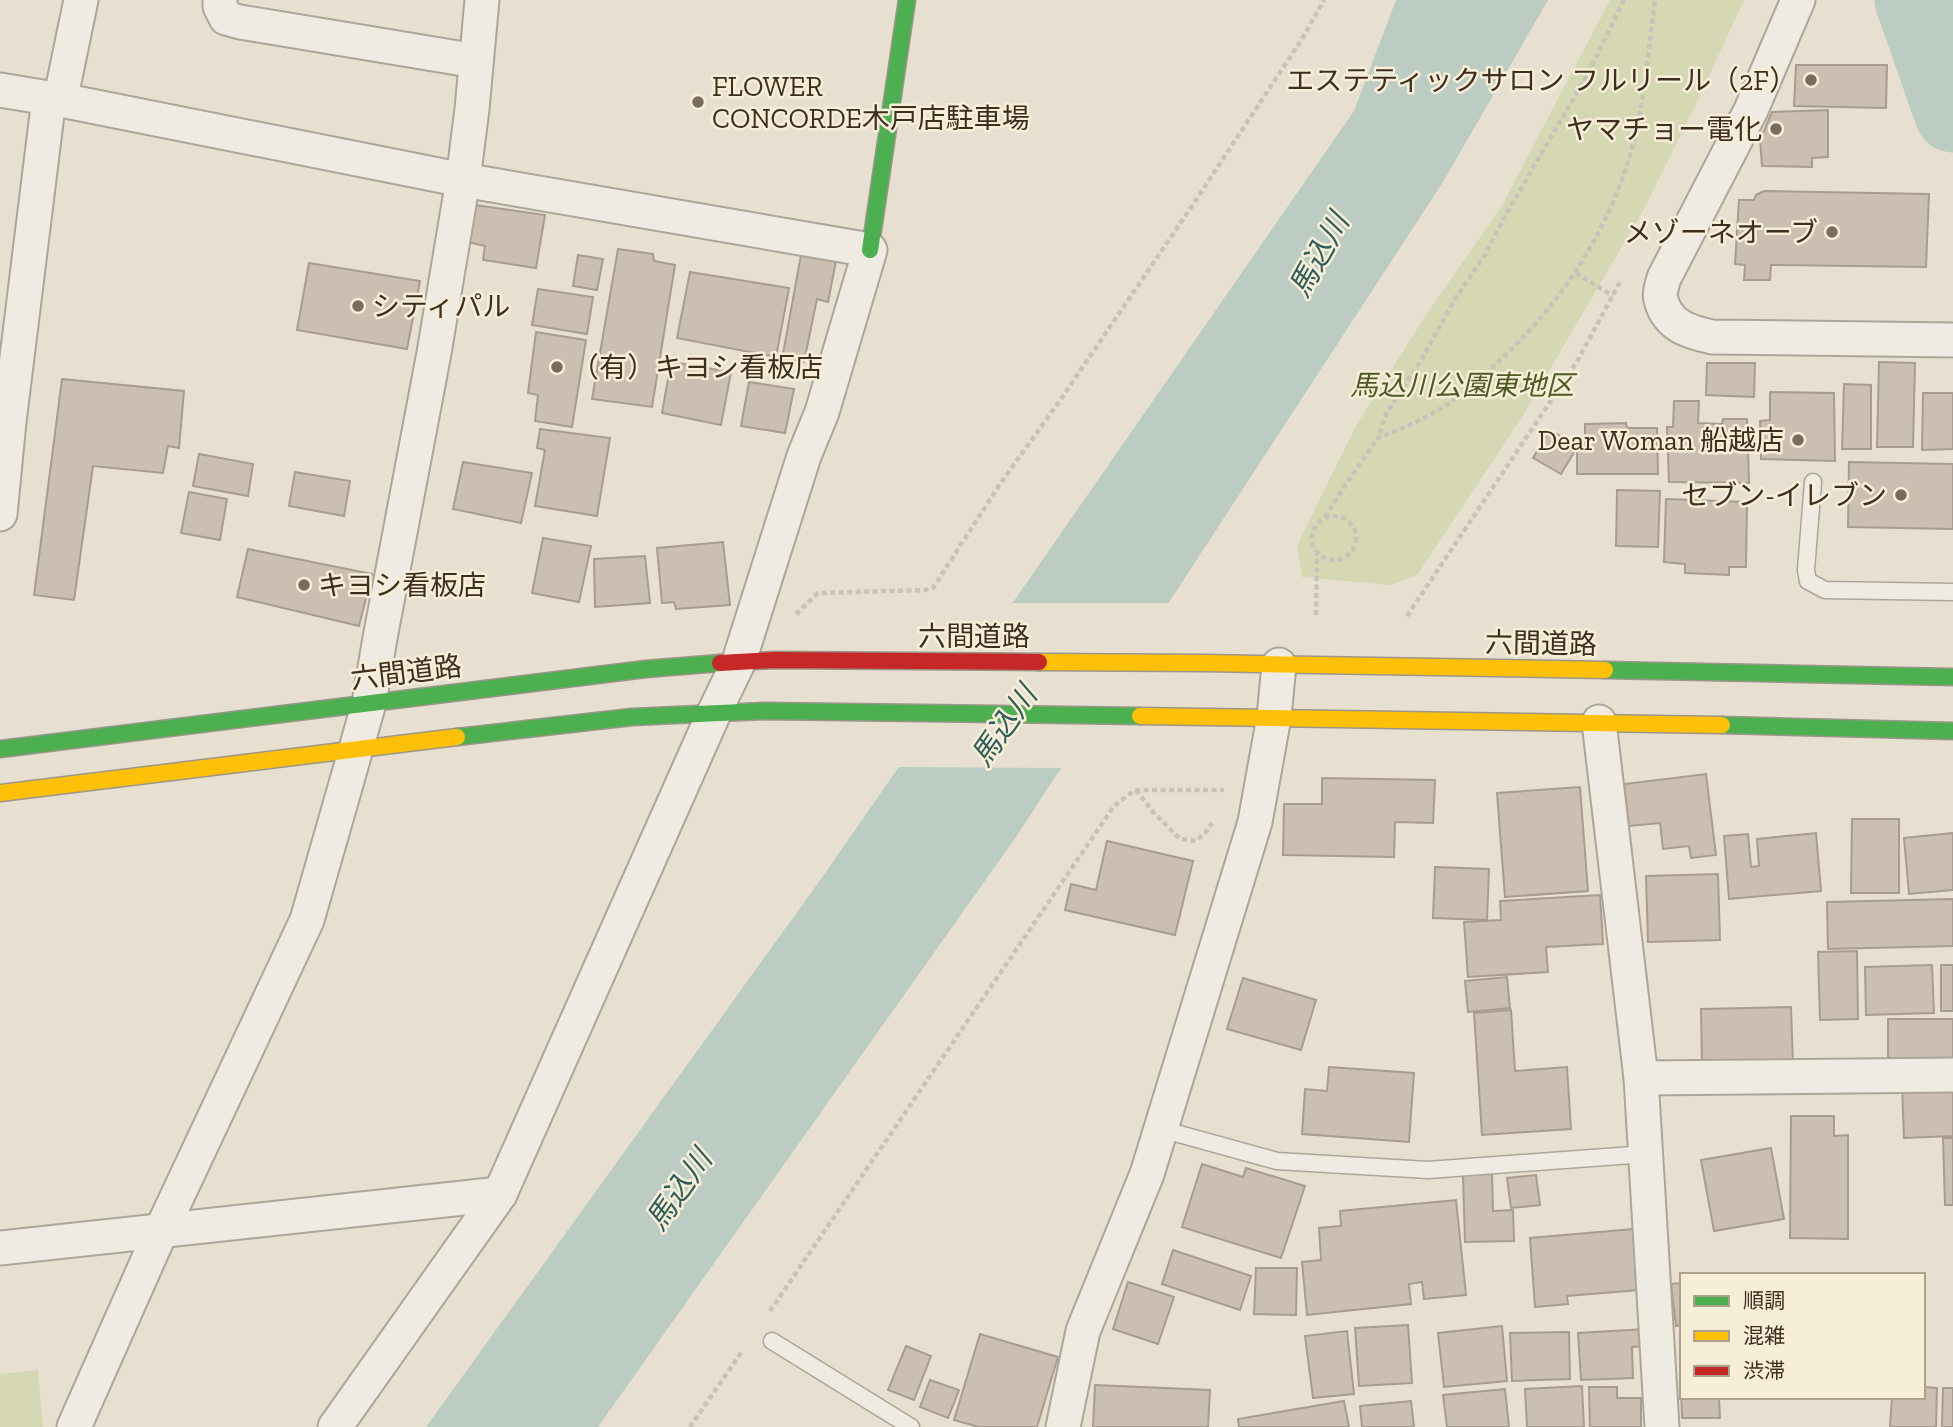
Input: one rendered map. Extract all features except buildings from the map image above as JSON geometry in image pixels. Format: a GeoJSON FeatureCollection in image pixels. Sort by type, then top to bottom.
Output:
{"type":"FeatureCollection","features":[{"type":"Feature","properties":{"kind":"street"},"geometry":{"type":"LineString","coordinates":[[0,514],[10,408],[55,99],[64,82],[81,0]]}},
{"type":"Feature","properties":{"kind":"street"},"geometry":{"type":"LineString","coordinates":[[220,0],[226,18],[240,22],[476,61]]}},
{"type":"Feature","properties":{"kind":"street"},"geometry":{"type":"LineString","coordinates":[[74,1427],[161,1231],[307,920],[369,703],[463,180],[482,0]]}},
{"type":"Feature","properties":{"kind":"street"},"geometry":{"type":"LineString","coordinates":[[335,1427],[500,1194],[739,661],[804,456],[822,412],[870,250],[907,0]]}},
{"type":"Feature","properties":{"kind":"street"},"geometry":{"type":"LineString","coordinates":[[1798,0],[1751,110],[1664,278],[1660,298],[1669,318],[1687,332],[1712,337],[1953,340]]}},
{"type":"Feature","properties":{"kind":"street"},"geometry":{"type":"LineString","coordinates":[[0,90],[463,180],[870,250]]}},
{"type":"Feature","properties":{"kind":"street","name":"六間道路"},"geometry":{"type":"LineString","coordinates":[[0,749],[646,669],[739,661],[1205,663],[1953,677]]}},
{"type":"Feature","properties":{"kind":"street"},"geometry":{"type":"LineString","coordinates":[[1063,1427],[1083,1331],[1147,1174],[1255,822],[1274,717],[1279,666]]}},
{"type":"Feature","properties":{"kind":"street"},"geometry":{"type":"LineString","coordinates":[[0,793],[356,748],[632,717],[765,711],[1599,722],[1953,730]]}},
{"type":"Feature","properties":{"kind":"street"},"geometry":{"type":"LineString","coordinates":[[1599,722],[1641,1078],[1662,1427]]}},
{"type":"Feature","properties":{"kind":"street"},"geometry":{"type":"LineString","coordinates":[[1641,1078],[1953,1075]]}},
{"type":"Feature","properties":{"kind":"street"},"geometry":{"type":"LineString","coordinates":[[0,1248],[500,1194]]}},
{"type":"Feature","properties":{"kind":"lane"},"geometry":{"type":"LineString","coordinates":[[1813,482],[1806,570],[1808,581],[1825,590],[1953,592]]}},
{"type":"Feature","properties":{"kind":"lane"},"geometry":{"type":"LineString","coordinates":[[1161,1129],[1277,1161],[1428,1170],[1646,1154]]}},
{"type":"Feature","properties":{"kind":"lane"},"geometry":{"type":"LineString","coordinates":[[772,1341],[911,1427]]}},
{"type":"Feature","properties":{"kind":"path"},"geometry":{"type":"LineString","coordinates":[[796,614],[818,593],[933,588],[1000,484],[1192,206],[1302,39],[1324,0]]}},
{"type":"Feature","properties":{"kind":"path"},"geometry":{"type":"LineString","coordinates":[[1316,615],[1317,553],[1312,540],[1315,526],[1325,517],[1378,438],[1386,414],[1423,357],[1455,299],[1485,255],[1590,70],[1624,0]]}},
{"type":"Feature","properties":{"kind":"path"},"geometry":{"type":"LineString","coordinates":[[1378,438],[1447,405],[1483,376],[1518,344],[1576,273],[1621,182],[1634,139],[1643,99],[1655,0]]}},
{"type":"Feature","properties":{"kind":"path"},"geometry":{"type":"LineString","coordinates":[[1576,273],[1613,296]]}},
{"type":"Feature","properties":{"kind":"path"},"geometry":{"type":"LineString","coordinates":[[1407,615],[1578,360],[1625,273]]}},
{"type":"Feature","properties":{"kind":"path"},"geometry":{"type":"LineString","coordinates":[[1317,553],[1329,561],[1343,559],[1354,549],[1356,541],[1356,533],[1348,521],[1341,517],[1325,517]]}},
{"type":"Feature","properties":{"kind":"path"},"geometry":{"type":"LineString","coordinates":[[1135,790],[1180,839],[1196,841],[1206,832],[1217,813]]}},
{"type":"Feature","properties":{"kind":"path"},"geometry":{"type":"LineString","coordinates":[[769,1312],[1114,806],[1135,790],[1225,790],[1224,797]]}},
{"type":"Feature","properties":{"kind":"path"},"geometry":{"type":"LineString","coordinates":[[690,1427],[745,1347]]}},
{"type":"Feature","properties":{"kind":"green space","name":"馬込川公園東地区"},"geometry":{"type":"Polygon","coordinates":[[[1610,0],[1744,0],[1644,209],[1522,417],[1417,575],[1390,585],[1302,577],[1297,548],[1357,424],[1424,318],[1501,207],[1610,0]]]}},
{"type":"Feature","properties":{"kind":"green space"},"geometry":{"type":"Polygon","coordinates":[[[38,1370],[43,1427],[0,1427],[0,1374],[38,1370]]]}},
{"type":"Feature","properties":{"kind":"water","name":"馬込川"},"geometry":{"type":"Polygon","coordinates":[[[1396,0],[1548,0],[1443,182],[1016,837],[598,1427],[426,1427],[821,879],[1354,111],[1396,0]]]}},
{"type":"Feature","properties":{"kind":"pier"},"geometry":{"type":"Polygon","coordinates":[[[1009,603],[1172,603],[1065,768],[894,767],[1009,603]]]}},
{"type":"Feature","properties":{"kind":"waterway"},"geometry":{"type":"LineString","coordinates":[[1913,0],[1953,114]]}},
{"type":"Feature","properties":{"kind":"traffic: fast"},"geometry":{"type":"LineString","coordinates":[[870,250],[907,0]]}},
{"type":"Feature","properties":{"kind":"traffic: fast"},"geometry":{"type":"LineString","coordinates":[[0,749],[646,669],[720,663]]}},
{"type":"Feature","properties":{"kind":"traffic: fast"},"geometry":{"type":"LineString","coordinates":[[1605,670],[1953,677]]}},
{"type":"Feature","properties":{"kind":"traffic: fast"},"geometry":{"type":"LineString","coordinates":[[457,737],[632,717],[765,711],[1140,716]]}},
{"type":"Feature","properties":{"kind":"traffic: fast"},"geometry":{"type":"LineString","coordinates":[[1722,725],[1953,731]]}},
{"type":"Feature","properties":{"kind":"traffic: slow"},"geometry":{"type":"LineString","coordinates":[[1039,662],[1605,670]]}},
{"type":"Feature","properties":{"kind":"traffic: slow"},"geometry":{"type":"LineString","coordinates":[[1140,716],[1722,725]]}},
{"type":"Feature","properties":{"kind":"traffic: slow"},"geometry":{"type":"LineString","coordinates":[[0,793],[457,737]]}},
{"type":"Feature","properties":{"kind":"traffic: jam"},"geometry":{"type":"LineString","coordinates":[[720,663],[774,660],[1039,662]]}},
{"type":"Feature","properties":{"kind":"place","name":"エステティックサロン フルリール（2F）"},"geometry":{"type":"Point","coordinates":[1811,80]}},
{"type":"Feature","properties":{"kind":"place","name":"FLOWER CONCORDE木戸店駐車場"},"geometry":{"type":"Point","coordinates":[698,102]}},
{"type":"Feature","properties":{"kind":"place","name":"ヤマチョー電化"},"geometry":{"type":"Point","coordinates":[1776,129]}},
{"type":"Feature","properties":{"kind":"place","name":"メゾーネオーブ"},"geometry":{"type":"Point","coordinates":[1832,232]}},
{"type":"Feature","properties":{"kind":"place","name":"シティパル"},"geometry":{"type":"Point","coordinates":[358,306]}},
{"type":"Feature","properties":{"kind":"place","name":"（有）キヨシ看板店"},"geometry":{"type":"Point","coordinates":[557,367]}},
{"type":"Feature","properties":{"kind":"place","name":"Dear Woman 船越店"},"geometry":{"type":"Point","coordinates":[1798,440]}},
{"type":"Feature","properties":{"kind":"place","name":"セブン-イレブン"},"geometry":{"type":"Point","coordinates":[1901,495]}},
{"type":"Feature","properties":{"kind":"place","name":"キヨシ看板店"},"geometry":{"type":"Point","coordinates":[304,585]}}]}
